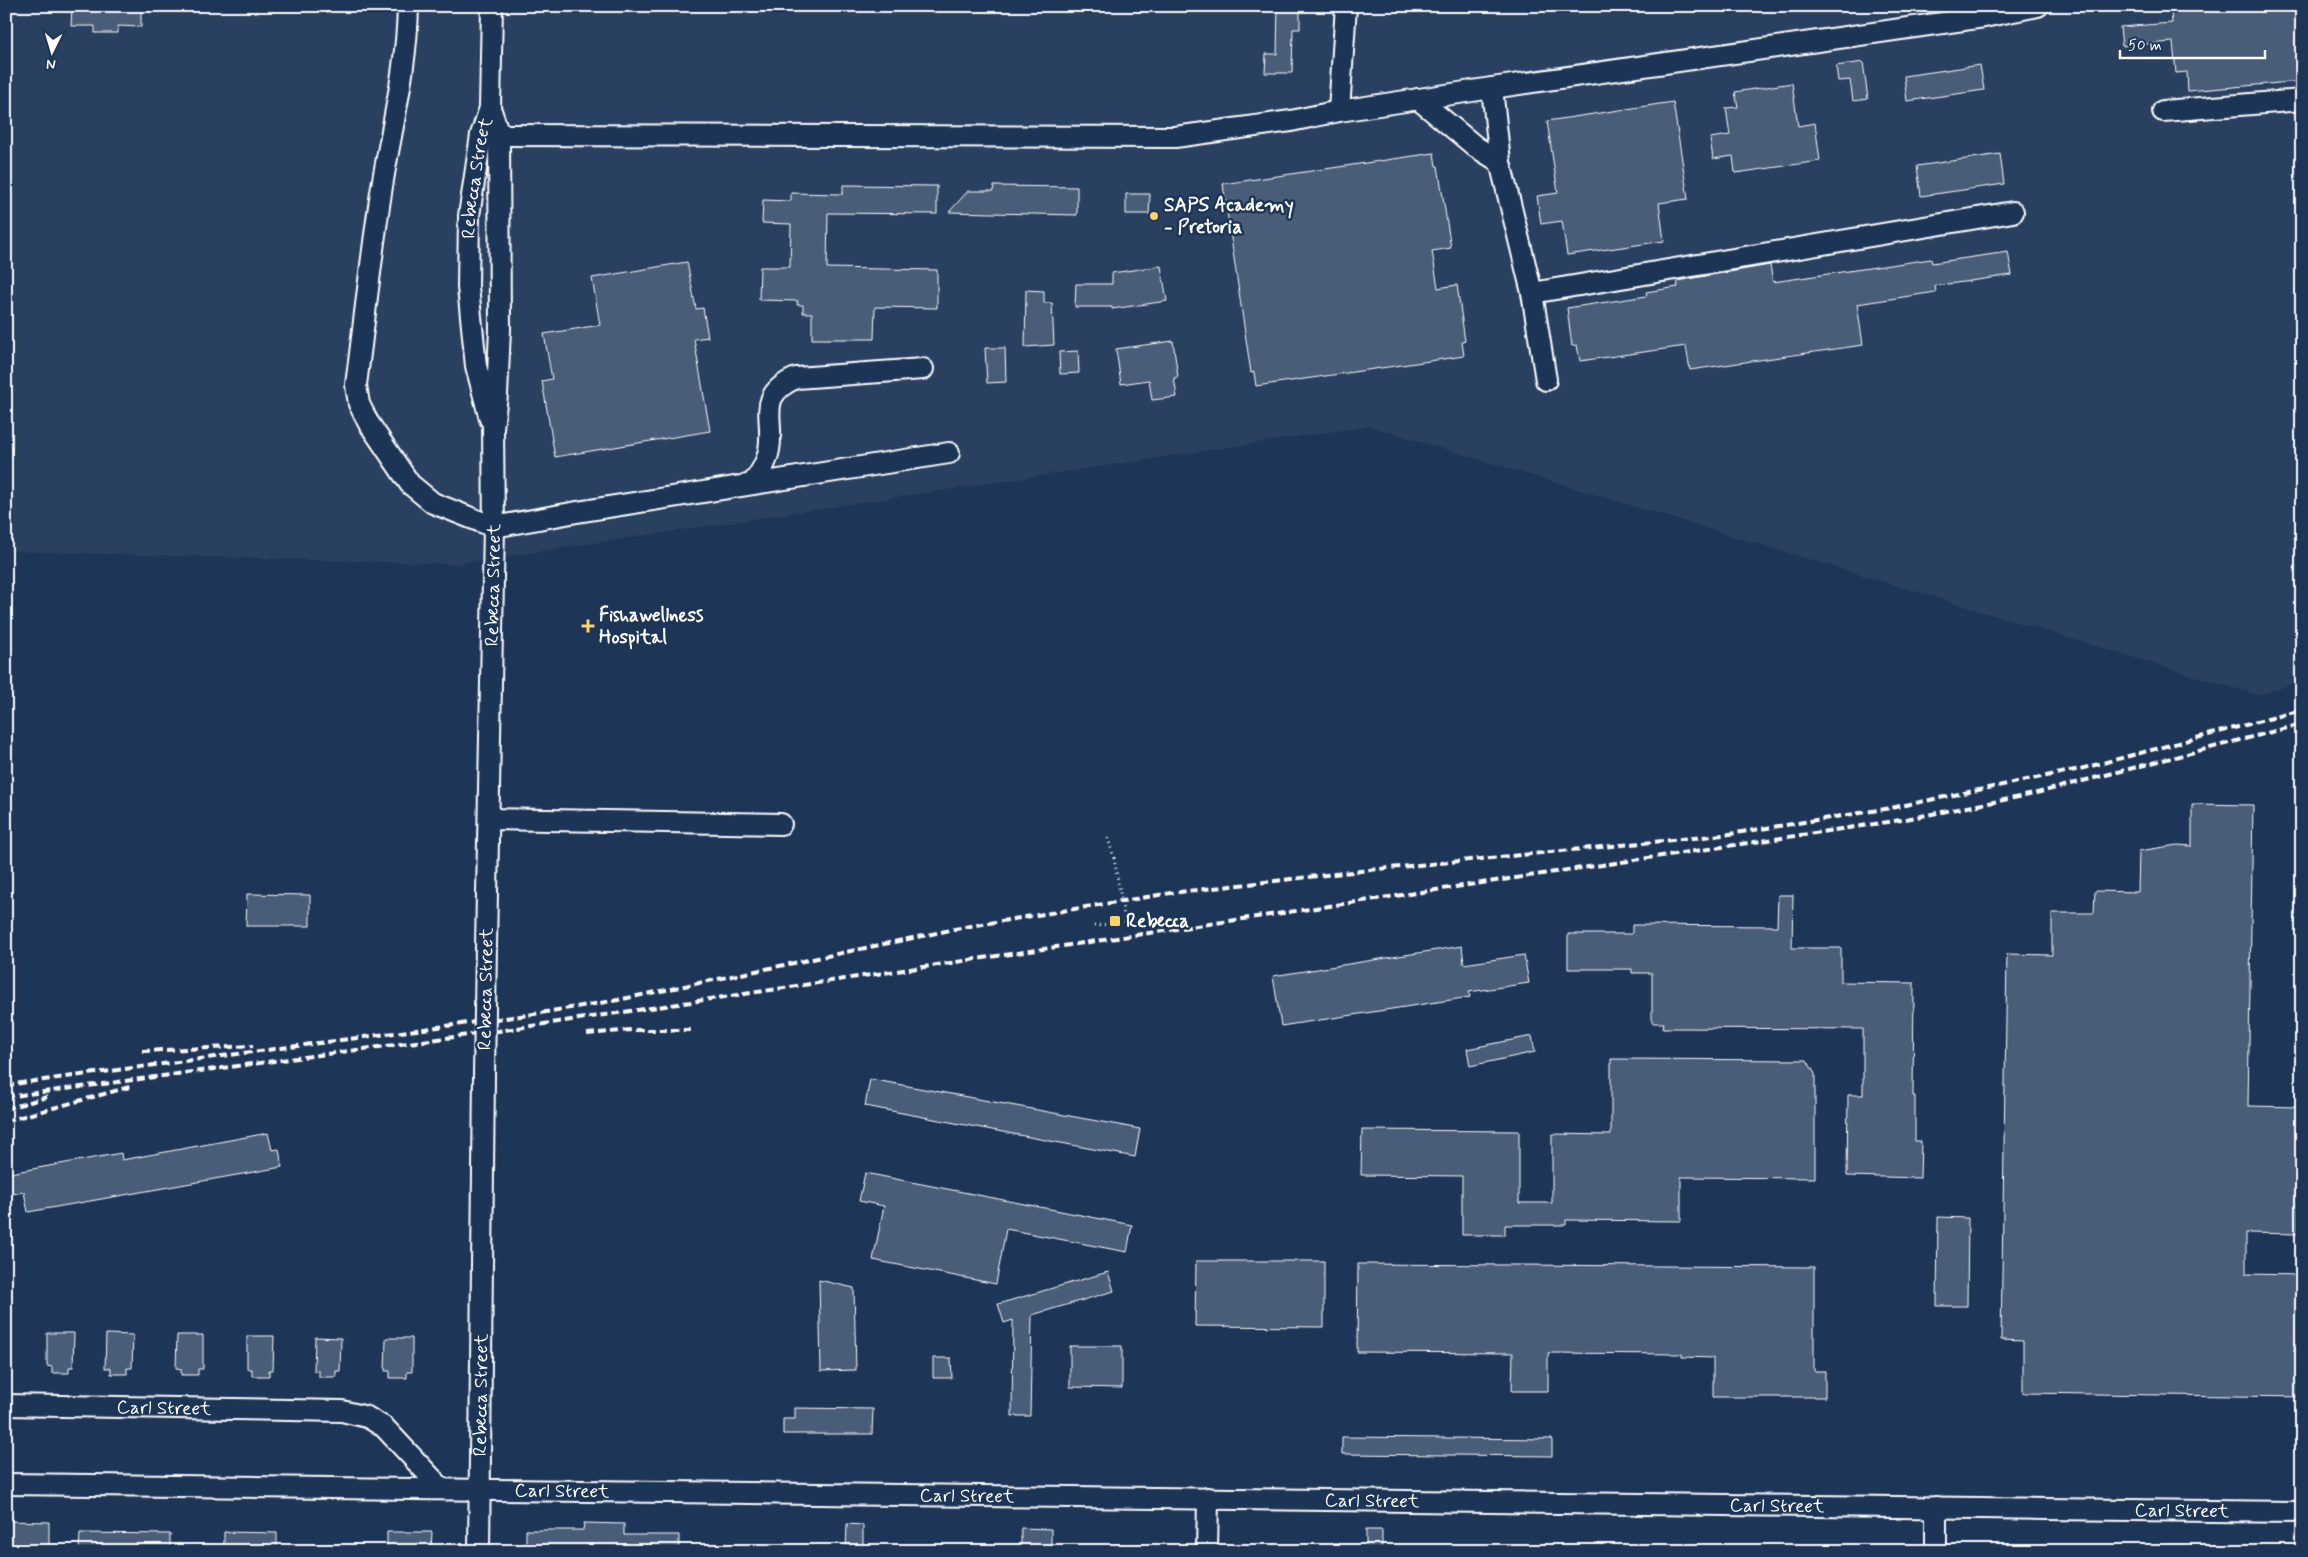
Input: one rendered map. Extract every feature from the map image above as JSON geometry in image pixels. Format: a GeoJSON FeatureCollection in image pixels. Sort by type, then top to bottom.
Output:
{"type":"FeatureCollection","features":[{"type":"Feature","properties":{"kind":"street"},"geometry":{"type":"LineString","coordinates":[[408,6],[408,37],[402,82],[383,182],[356,385],[359,404],[368,422],[410,484],[433,503],[494,527],[949,453]]}},
{"type":"Feature","properties":{"kind":"street","name":"Rebecca Street"},"geometry":{"type":"LineString","coordinates":[[479,1551],[484,1076],[494,527],[492,428],[497,395],[500,330],[490,135],[492,6]]}},
{"type":"Feature","properties":{"kind":"street"},"geometry":{"type":"LineString","coordinates":[[1338,111],[1346,6]]}},
{"type":"Feature","properties":{"kind":"street"},"geometry":{"type":"LineString","coordinates":[[490,135],[1169,137],[1291,121],[1338,111],[1984,17],[2038,6]]}},
{"type":"Feature","properties":{"kind":"street"},"geometry":{"type":"LineString","coordinates":[[1492,88],[1500,162],[1532,293],[1546,380]]}},
{"type":"Feature","properties":{"kind":"street"},"geometry":{"type":"LineString","coordinates":[[1418,99],[1476,146],[1500,162]]}},
{"type":"Feature","properties":{"kind":"street"},"geometry":{"type":"LineString","coordinates":[[2163,111],[2302,100]]}},
{"type":"Feature","properties":{"kind":"street","name":"Rebecca Street"},"geometry":{"type":"LineString","coordinates":[[490,135],[469,216],[468,286],[476,366],[492,428]]}},
{"type":"Feature","properties":{"kind":"street"},"geometry":{"type":"LineString","coordinates":[[1532,293],[2013,212]]}},
{"type":"Feature","properties":{"kind":"street"},"geometry":{"type":"LineString","coordinates":[[752,484],[760,474],[769,451],[768,411],[770,403],[780,388],[787,382],[796,378],[923,369]]}},
{"type":"Feature","properties":{"kind":"street"},"geometry":{"type":"LineString","coordinates":[[489,818],[780,824]]}},
{"type":"Feature","properties":{"kind":"street","name":"Carl Street"},"geometry":{"type":"LineString","coordinates":[[6,1405],[328,1410],[348,1412],[367,1417],[384,1427],[441,1488]]}},
{"type":"Feature","properties":{"kind":"street","name":"Carl Street"},"geometry":{"type":"LineString","coordinates":[[6,1484],[2302,1512]]}},
{"type":"Feature","properties":{"kind":"street"},"geometry":{"type":"LineString","coordinates":[[1207,1551],[1208,1498]]}},
{"type":"Feature","properties":{"kind":"street"},"geometry":{"type":"LineString","coordinates":[[1936,1507],[1936,1551]]}},
{"type":"Feature","properties":{"kind":"path"},"geometry":{"type":"LineString","coordinates":[[1108,838],[1114,858],[1125,922]]}},
{"type":"Feature","properties":{"kind":"path"},"geometry":{"type":"LineString","coordinates":[[1094,926],[1125,922],[1152,915]]}},
{"type":"Feature","properties":{"kind":"shaded area","name":"SAPS Academy - Pretoria"},"geometry":{"type":"Polygon","coordinates":[[[6,6],[2302,6],[2302,681],[2257,695],[1369,426],[455,564],[6,551],[6,6]]]}},
{"type":"Feature","properties":{"kind":"building"},"geometry":{"type":"Polygon","coordinates":[[[72,6],[141,6],[141,27],[118,26],[118,33],[95,33],[95,26],[71,26],[72,6]]]}},
{"type":"Feature","properties":{"kind":"building"},"geometry":{"type":"Polygon","coordinates":[[[1278,6],[1300,6],[1300,29],[1293,29],[1292,73],[1265,73],[1266,54],[1277,54],[1278,6]]]}},
{"type":"Feature","properties":{"kind":"building"},"geometry":{"type":"Polygon","coordinates":[[[2246,6],[2302,6],[2302,81],[2188,91],[2187,72],[2176,73],[2173,42],[2122,46],[2120,27],[2172,23],[2171,12],[2246,6]]]}},
{"type":"Feature","properties":{"kind":"building"},"geometry":{"type":"Polygon","coordinates":[[[1863,62],[1868,99],[1853,101],[1850,80],[1838,81],[1836,66],[1863,62]]]}},
{"type":"Feature","properties":{"kind":"building"},"geometry":{"type":"Polygon","coordinates":[[[1980,65],[1984,90],[1907,101],[1904,76],[1980,65]]]}},
{"type":"Feature","properties":{"kind":"building"},"geometry":{"type":"Polygon","coordinates":[[[1792,83],[1798,126],[1815,123],[1820,161],[1735,173],[1733,156],[1713,159],[1710,138],[1730,135],[1726,108],[1738,107],[1735,92],[1792,83]]]}},
{"type":"Feature","properties":{"kind":"building"},"geometry":{"type":"Polygon","coordinates":[[[1673,102],[1688,199],[1659,203],[1664,241],[1567,255],[1562,221],[1541,224],[1537,196],[1558,193],[1547,121],[1673,102]]]}},
{"type":"Feature","properties":{"kind":"building"},"geometry":{"type":"Polygon","coordinates":[[[1434,153],[1436,166],[1438,166],[1451,248],[1432,251],[1438,288],[1457,285],[1465,341],[1462,342],[1464,356],[1256,386],[1254,372],[1251,373],[1223,184],[1434,153]]]}},
{"type":"Feature","properties":{"kind":"building"},"geometry":{"type":"Polygon","coordinates":[[[2000,154],[2004,184],[1921,196],[1917,166],[2000,154]]]}},
{"type":"Feature","properties":{"kind":"building"},"geometry":{"type":"Polygon","coordinates":[[[843,185],[937,186],[937,214],[828,213],[827,268],[937,270],[937,308],[875,307],[874,339],[812,339],[812,313],[803,313],[803,305],[797,305],[798,301],[759,300],[760,267],[790,267],[791,224],[762,223],[763,200],[791,201],[791,193],[843,194],[843,185]]]}},
{"type":"Feature","properties":{"kind":"building"},"geometry":{"type":"Polygon","coordinates":[[[994,186],[1077,187],[1077,215],[949,212],[968,191],[993,191],[994,186]]]}},
{"type":"Feature","properties":{"kind":"building"},"geometry":{"type":"Polygon","coordinates":[[[1126,194],[1150,194],[1149,214],[1126,214],[1126,194]]]}},
{"type":"Feature","properties":{"kind":"building"},"geometry":{"type":"Polygon","coordinates":[[[2008,252],[2012,275],[1935,286],[1936,292],[1857,304],[1863,345],[1690,370],[1686,346],[1580,361],[1577,345],[1572,346],[1567,308],[1647,296],[1646,292],[1678,287],[1677,281],[1770,265],[1773,282],[1931,259],[1932,263],[2008,252]]]}},
{"type":"Feature","properties":{"kind":"building"},"geometry":{"type":"Polygon","coordinates":[[[687,262],[696,309],[703,308],[708,337],[694,339],[710,431],[555,457],[542,381],[552,379],[544,334],[600,325],[592,278],[687,262]]]}},
{"type":"Feature","properties":{"kind":"building"},"geometry":{"type":"Polygon","coordinates":[[[1161,266],[1167,301],[1112,309],[1112,307],[1075,307],[1076,284],[1112,284],[1112,273],[1161,266]]]}},
{"type":"Feature","properties":{"kind":"building"},"geometry":{"type":"Polygon","coordinates":[[[1026,290],[1044,291],[1044,303],[1052,303],[1054,345],[1025,347],[1026,290]]]}},
{"type":"Feature","properties":{"kind":"building"},"geometry":{"type":"Polygon","coordinates":[[[1173,341],[1178,377],[1174,378],[1177,397],[1152,400],[1149,380],[1121,384],[1116,349],[1173,341]]]}},
{"type":"Feature","properties":{"kind":"building"},"geometry":{"type":"Polygon","coordinates":[[[985,348],[1005,348],[1006,382],[987,383],[985,348]]]}},
{"type":"Feature","properties":{"kind":"building"},"geometry":{"type":"Polygon","coordinates":[[[1078,351],[1079,373],[1060,374],[1059,352],[1078,351]]]}},
{"type":"Feature","properties":{"kind":"building"},"geometry":{"type":"Polygon","coordinates":[[[2192,804],[2253,805],[2248,1106],[2300,1107],[2299,1188],[2302,1188],[2302,1209],[2298,1209],[2298,1234],[2246,1233],[2246,1274],[2302,1275],[2302,1397],[2023,1393],[2023,1341],[2001,1340],[2007,954],[2052,955],[2052,913],[2094,913],[2095,891],[2138,892],[2139,851],[2177,845],[2192,846],[2192,804]]]}},
{"type":"Feature","properties":{"kind":"building"},"geometry":{"type":"Polygon","coordinates":[[[247,894],[310,895],[310,926],[246,926],[247,894]]]}},
{"type":"Feature","properties":{"kind":"building"},"geometry":{"type":"Polygon","coordinates":[[[1778,895],[1793,895],[1792,948],[1841,948],[1841,982],[1914,983],[1913,1096],[1915,1096],[1915,1141],[1921,1141],[1920,1178],[1847,1176],[1848,1095],[1863,1095],[1863,1029],[1663,1028],[1664,1023],[1652,1023],[1652,973],[1632,973],[1632,969],[1568,969],[1568,934],[1632,934],[1632,925],[1777,926],[1778,895]]]}},
{"type":"Feature","properties":{"kind":"building"},"geometry":{"type":"Polygon","coordinates":[[[1462,946],[1464,964],[1524,955],[1529,983],[1469,992],[1470,997],[1281,1026],[1273,976],[1462,946]]]}},
{"type":"Feature","properties":{"kind":"building"},"geometry":{"type":"Polygon","coordinates":[[[1532,1036],[1535,1052],[1470,1066],[1467,1049],[1532,1036]]]}},
{"type":"Feature","properties":{"kind":"building"},"geometry":{"type":"Polygon","coordinates":[[[1611,1059],[1807,1060],[1815,1074],[1815,1178],[1681,1177],[1681,1221],[1566,1220],[1566,1225],[1505,1225],[1505,1235],[1462,1235],[1462,1176],[1361,1175],[1362,1130],[1519,1131],[1519,1203],[1552,1203],[1552,1134],[1611,1135],[1611,1059]]]}},
{"type":"Feature","properties":{"kind":"building"},"geometry":{"type":"Polygon","coordinates":[[[870,1079],[1140,1129],[1135,1157],[865,1106],[870,1079]]]}},
{"type":"Feature","properties":{"kind":"building"},"geometry":{"type":"Polygon","coordinates":[[[268,1133],[272,1150],[279,1149],[282,1167],[28,1212],[24,1192],[6,1195],[6,1174],[121,1153],[122,1160],[268,1133]]]}},
{"type":"Feature","properties":{"kind":"building"},"geometry":{"type":"Polygon","coordinates":[[[865,1173],[1132,1225],[1127,1252],[1006,1229],[996,1284],[873,1260],[884,1206],[859,1201],[865,1173]]]}},
{"type":"Feature","properties":{"kind":"building"},"geometry":{"type":"Polygon","coordinates":[[[1938,1217],[1968,1218],[1967,1306],[1937,1306],[1938,1217]]]}},
{"type":"Feature","properties":{"kind":"building"},"geometry":{"type":"Polygon","coordinates":[[[1196,1261],[1324,1261],[1324,1327],[1195,1326],[1196,1261]]]}},
{"type":"Feature","properties":{"kind":"building"},"geometry":{"type":"Polygon","coordinates":[[[1358,1264],[1814,1267],[1814,1371],[1825,1371],[1825,1397],[1713,1397],[1713,1358],[1682,1357],[1682,1354],[1548,1353],[1548,1391],[1512,1391],[1513,1353],[1357,1352],[1358,1264]]]}},
{"type":"Feature","properties":{"kind":"building"},"geometry":{"type":"Polygon","coordinates":[[[1108,1272],[1114,1291],[1032,1315],[1030,1416],[1012,1416],[1013,1320],[1004,1323],[998,1304],[1108,1272]]]}},
{"type":"Feature","properties":{"kind":"building"},"geometry":{"type":"Polygon","coordinates":[[[819,1280],[854,1288],[856,1370],[821,1371],[819,1280]]]}},
{"type":"Feature","properties":{"kind":"building"},"geometry":{"type":"Polygon","coordinates":[[[47,1333],[74,1333],[73,1367],[69,1367],[69,1373],[52,1373],[52,1367],[47,1366],[47,1333]]]}},
{"type":"Feature","properties":{"kind":"building"},"geometry":{"type":"Polygon","coordinates":[[[106,1334],[133,1335],[132,1368],[127,1368],[127,1374],[111,1374],[111,1368],[105,1368],[106,1334]]]}},
{"type":"Feature","properties":{"kind":"building"},"geometry":{"type":"Polygon","coordinates":[[[177,1335],[203,1335],[203,1369],[198,1369],[198,1375],[181,1375],[181,1369],[176,1368],[177,1335]]]}},
{"type":"Feature","properties":{"kind":"building"},"geometry":{"type":"Polygon","coordinates":[[[247,1336],[274,1336],[273,1370],[269,1370],[269,1376],[252,1376],[252,1369],[247,1369],[247,1336]]]}},
{"type":"Feature","properties":{"kind":"building"},"geometry":{"type":"Polygon","coordinates":[[[315,1337],[341,1338],[340,1371],[336,1371],[336,1377],[319,1377],[319,1371],[314,1371],[315,1337]]]}},
{"type":"Feature","properties":{"kind":"building"},"geometry":{"type":"Polygon","coordinates":[[[386,1338],[412,1338],[412,1372],[407,1372],[407,1378],[390,1378],[390,1371],[385,1371],[386,1338]]]}},
{"type":"Feature","properties":{"kind":"building"},"geometry":{"type":"Polygon","coordinates":[[[1070,1346],[1122,1346],[1122,1388],[1070,1387],[1070,1346]]]}},
{"type":"Feature","properties":{"kind":"building"},"geometry":{"type":"Polygon","coordinates":[[[933,1358],[951,1358],[952,1378],[933,1378],[933,1358]]]}},
{"type":"Feature","properties":{"kind":"building"},"geometry":{"type":"Polygon","coordinates":[[[795,1408],[873,1409],[872,1434],[783,1434],[783,1419],[795,1419],[795,1408]]]}},
{"type":"Feature","properties":{"kind":"building"},"geometry":{"type":"Polygon","coordinates":[[[1342,1437],[1552,1439],[1552,1456],[1342,1454],[1342,1437]]]}},
{"type":"Feature","properties":{"kind":"building"},"geometry":{"type":"Polygon","coordinates":[[[6,1521],[49,1522],[49,1551],[6,1551],[6,1521]]]}},
{"type":"Feature","properties":{"kind":"building"},"geometry":{"type":"Polygon","coordinates":[[[584,1523],[624,1524],[624,1535],[679,1535],[679,1551],[526,1551],[526,1530],[583,1530],[584,1523]]]}},
{"type":"Feature","properties":{"kind":"building"},"geometry":{"type":"Polygon","coordinates":[[[847,1524],[863,1525],[863,1551],[846,1551],[847,1524]]]}},
{"type":"Feature","properties":{"kind":"building"},"geometry":{"type":"Polygon","coordinates":[[[1021,1528],[1051,1529],[1051,1551],[1021,1551],[1021,1528]]]}},
{"type":"Feature","properties":{"kind":"building"},"geometry":{"type":"Polygon","coordinates":[[[1366,1530],[1382,1530],[1382,1551],[1366,1551],[1366,1530]]]}},
{"type":"Feature","properties":{"kind":"building"},"geometry":{"type":"Polygon","coordinates":[[[224,1532],[277,1533],[277,1551],[224,1551],[224,1532]]]}},
{"type":"Feature","properties":{"kind":"building"},"geometry":{"type":"Polygon","coordinates":[[[387,1532],[432,1532],[431,1551],[387,1551],[387,1532]]]}},
{"type":"Feature","properties":{"kind":"building"},"geometry":{"type":"Polygon","coordinates":[[[80,1533],[170,1534],[170,1551],[79,1551],[80,1533]]]}},
{"type":"Feature","properties":{"kind":"railway"},"geometry":{"type":"LineString","coordinates":[[6,1085],[528,1015],[618,1000],[965,927],[1171,893],[1369,870],[1723,835],[1891,808],[2080,769],[2302,710]]}},
{"type":"Feature","properties":{"kind":"railway"},"geometry":{"type":"LineString","coordinates":[[6,1097],[498,1031],[1901,820],[2029,795],[2302,724]]}},
{"type":"Feature","properties":{"kind":"railway"},"geometry":{"type":"LineString","coordinates":[[587,1034],[632,1030],[691,1030]]}},
{"type":"Feature","properties":{"kind":"railway"},"geometry":{"type":"LineString","coordinates":[[142,1051],[253,1046]]}},
{"type":"Feature","properties":{"kind":"railway"},"geometry":{"type":"LineString","coordinates":[[6,1121],[133,1086]]}},
{"type":"Feature","properties":{"kind":"railway"},"geometry":{"type":"LineString","coordinates":[[6,1109],[47,1097]]}},
{"type":"Feature","properties":{"kind":"place","name":"SAPS Academy - Pretoria"},"geometry":{"type":"Point","coordinates":[1154,216]}},
{"type":"Feature","properties":{"kind":"place","name":"Fishawellness Hospital"},"geometry":{"type":"Point","coordinates":[588,626]}},
{"type":"Feature","properties":{"kind":"place","name":"Rebecca"},"geometry":{"type":"Point","coordinates":[1115,921]}}]}
